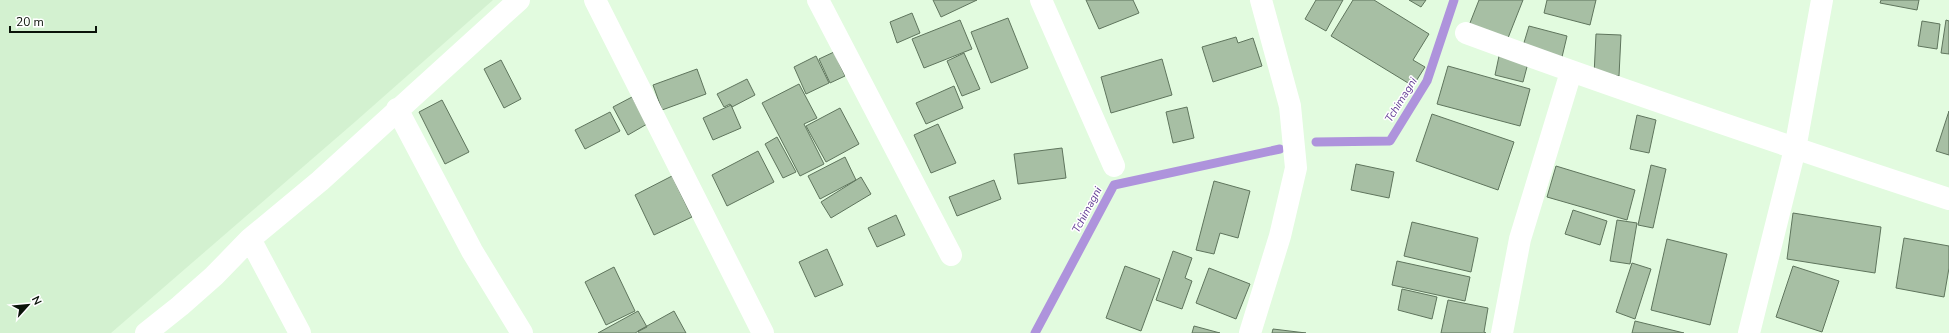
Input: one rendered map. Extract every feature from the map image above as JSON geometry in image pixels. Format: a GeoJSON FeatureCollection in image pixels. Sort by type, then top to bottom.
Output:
{"type":"FeatureCollection","features":[{"type":"Feature","properties":{"kind":"street"},"geometry":{"type":"LineString","coordinates":[[146,333],[180,306],[250,239],[320,180],[519,0]]}},
{"type":"Feature","properties":{"kind":"street"},"geometry":{"type":"LineString","coordinates":[[595,0],[762,333]]}},
{"type":"Feature","properties":{"kind":"street"},"geometry":{"type":"LineString","coordinates":[[818,0],[951,255]]}},
{"type":"Feature","properties":{"kind":"street"},"geometry":{"type":"LineString","coordinates":[[1041,0],[1114,166]]}},
{"type":"Feature","properties":{"kind":"street"},"geometry":{"type":"LineString","coordinates":[[1250,333],[1280,236],[1296,168],[1290,106],[1261,0]]}},
{"type":"Feature","properties":{"kind":"street"},"geometry":{"type":"LineString","coordinates":[[1750,333],[1795,149],[1822,0]]}},
{"type":"Feature","properties":{"kind":"street"},"geometry":{"type":"LineString","coordinates":[[1466,34],[1571,72],[1795,149],[1949,199]]}},
{"type":"Feature","properties":{"kind":"street"},"geometry":{"type":"LineString","coordinates":[[1502,333],[1520,239],[1571,72]]}},
{"type":"Feature","properties":{"kind":"street"},"geometry":{"type":"LineString","coordinates":[[397,109],[472,251],[522,333]]}},
{"type":"Feature","properties":{"kind":"street"},"geometry":{"type":"LineString","coordinates":[[250,239],[300,333]]}},
{"type":"Feature","properties":{"kind":"shaded area"},"geometry":{"type":"Polygon","coordinates":[[[0,0],[493,0],[111,333],[0,333],[0,0]]]}},
{"type":"Feature","properties":{"kind":"building"},"geometry":{"type":"Polygon","coordinates":[[[933,0],[977,0],[941,17],[933,0]]]}},
{"type":"Feature","properties":{"kind":"building"},"geometry":{"type":"Polygon","coordinates":[[[1086,0],[1133,0],[1139,13],[1099,29],[1086,0]]]}},
{"type":"Feature","properties":{"kind":"building"},"geometry":{"type":"Polygon","coordinates":[[[1316,0],[1343,0],[1326,31],[1305,19],[1316,0]]]}},
{"type":"Feature","properties":{"kind":"building"},"geometry":{"type":"Polygon","coordinates":[[[1353,0],[1374,0],[1429,34],[1413,60],[1425,67],[1413,86],[1331,36],[1353,0]]]}},
{"type":"Feature","properties":{"kind":"building"},"geometry":{"type":"Polygon","coordinates":[[[1409,0],[1426,0],[1421,7],[1409,0]]]}},
{"type":"Feature","properties":{"kind":"building"},"geometry":{"type":"Polygon","coordinates":[[[1479,0],[1523,0],[1506,43],[1468,28],[1479,0]]]}},
{"type":"Feature","properties":{"kind":"building"},"geometry":{"type":"Polygon","coordinates":[[[1547,0],[1596,0],[1590,25],[1544,13],[1547,0]]]}},
{"type":"Feature","properties":{"kind":"building"},"geometry":{"type":"Polygon","coordinates":[[[1881,0],[1919,0],[1917,10],[1880,3],[1881,0]]]}},
{"type":"Feature","properties":{"kind":"building"},"geometry":{"type":"Polygon","coordinates":[[[912,13],[920,33],[897,43],[890,22],[912,13]]]}},
{"type":"Feature","properties":{"kind":"building"},"geometry":{"type":"Polygon","coordinates":[[[1008,18],[1028,68],[991,83],[971,32],[1008,18]]]}},
{"type":"Feature","properties":{"kind":"building"},"geometry":{"type":"Polygon","coordinates":[[[960,20],[972,49],[924,68],[912,39],[960,20]]]}},
{"type":"Feature","properties":{"kind":"building"},"geometry":{"type":"Polygon","coordinates":[[[1946,20],[1949,21],[1949,54],[1941,53],[1946,20]]]}},
{"type":"Feature","properties":{"kind":"building"},"geometry":{"type":"Polygon","coordinates":[[[1922,21],[1940,24],[1937,49],[1918,46],[1922,21]]]}},
{"type":"Feature","properties":{"kind":"building"},"geometry":{"type":"Polygon","coordinates":[[[1529,26],[1567,36],[1562,57],[1523,46],[1529,26]]]}},
{"type":"Feature","properties":{"kind":"building"},"geometry":{"type":"Polygon","coordinates":[[[1596,34],[1621,35],[1619,76],[1594,75],[1596,34]]]}},
{"type":"Feature","properties":{"kind":"building"},"geometry":{"type":"Polygon","coordinates":[[[1236,37],[1238,43],[1253,38],[1262,66],[1213,82],[1202,47],[1236,37]]]}},
{"type":"Feature","properties":{"kind":"building"},"geometry":{"type":"Polygon","coordinates":[[[834,52],[845,76],[830,83],[819,59],[834,52]]]}},
{"type":"Feature","properties":{"kind":"building"},"geometry":{"type":"Polygon","coordinates":[[[964,53],[980,89],[962,96],[947,61],[964,53]]]}},
{"type":"Feature","properties":{"kind":"building"},"geometry":{"type":"Polygon","coordinates":[[[816,56],[829,83],[806,94],[794,67],[816,56]]]}},
{"type":"Feature","properties":{"kind":"building"},"geometry":{"type":"Polygon","coordinates":[[[1499,56],[1528,63],[1523,82],[1495,75],[1499,56]]]}},
{"type":"Feature","properties":{"kind":"building"},"geometry":{"type":"Polygon","coordinates":[[[1162,59],[1172,95],[1111,113],[1101,77],[1162,59]]]}},
{"type":"Feature","properties":{"kind":"building"},"geometry":{"type":"Polygon","coordinates":[[[501,60],[521,99],[504,108],[484,69],[501,60]]]}},
{"type":"Feature","properties":{"kind":"building"},"geometry":{"type":"Polygon","coordinates":[[[1448,66],[1530,89],[1520,126],[1437,104],[1448,66]]]}},
{"type":"Feature","properties":{"kind":"building"},"geometry":{"type":"Polygon","coordinates":[[[697,69],[706,94],[662,110],[653,85],[697,69]]]}},
{"type":"Feature","properties":{"kind":"building"},"geometry":{"type":"Polygon","coordinates":[[[747,79],[755,95],[732,107],[730,104],[724,107],[717,94],[747,79]]]}},
{"type":"Feature","properties":{"kind":"building"},"geometry":{"type":"Polygon","coordinates":[[[799,84],[817,118],[804,124],[824,164],[800,176],[762,103],[799,84]]]}},
{"type":"Feature","properties":{"kind":"building"},"geometry":{"type":"Polygon","coordinates":[[[954,86],[963,108],[926,124],[916,103],[954,86]]]}},
{"type":"Feature","properties":{"kind":"building"},"geometry":{"type":"Polygon","coordinates":[[[632,97],[647,124],[628,135],[613,107],[632,97]]]}},
{"type":"Feature","properties":{"kind":"building"},"geometry":{"type":"Polygon","coordinates":[[[442,100],[469,152],[445,164],[419,112],[442,100]]]}},
{"type":"Feature","properties":{"kind":"building"},"geometry":{"type":"Polygon","coordinates":[[[731,105],[741,128],[713,140],[703,118],[731,105]]]}},
{"type":"Feature","properties":{"kind":"building"},"geometry":{"type":"Polygon","coordinates":[[[1187,107],[1194,138],[1173,143],[1166,112],[1187,107]]]}},
{"type":"Feature","properties":{"kind":"building"},"geometry":{"type":"Polygon","coordinates":[[[840,108],[859,144],[826,162],[806,126],[840,108]]]}},
{"type":"Feature","properties":{"kind":"building"},"geometry":{"type":"Polygon","coordinates":[[[1949,111],[1949,155],[1936,151],[1949,111]]]}},
{"type":"Feature","properties":{"kind":"building"},"geometry":{"type":"Polygon","coordinates":[[[610,112],[620,131],[585,149],[575,130],[610,112]]]}},
{"type":"Feature","properties":{"kind":"building"},"geometry":{"type":"Polygon","coordinates":[[[1432,114],[1514,142],[1498,190],[1416,161],[1432,114]]]}},
{"type":"Feature","properties":{"kind":"building"},"geometry":{"type":"Polygon","coordinates":[[[1637,115],[1656,120],[1649,153],[1630,149],[1637,115]]]}},
{"type":"Feature","properties":{"kind":"building"},"geometry":{"type":"Polygon","coordinates":[[[938,124],[956,163],[931,173],[914,135],[938,124]]]}},
{"type":"Feature","properties":{"kind":"building"},"geometry":{"type":"Polygon","coordinates":[[[777,137],[796,172],[783,178],[765,144],[777,137]]]}},
{"type":"Feature","properties":{"kind":"building"},"geometry":{"type":"Polygon","coordinates":[[[1062,148],[1066,178],[1018,184],[1014,154],[1062,148]]]}},
{"type":"Feature","properties":{"kind":"building"},"geometry":{"type":"Polygon","coordinates":[[[758,151],[774,182],[727,206],[712,175],[758,151]]]}},
{"type":"Feature","properties":{"kind":"building"},"geometry":{"type":"Polygon","coordinates":[[[845,157],[856,180],[820,199],[808,176],[845,157]]]}},
{"type":"Feature","properties":{"kind":"building"},"geometry":{"type":"Polygon","coordinates":[[[1356,164],[1394,172],[1389,198],[1351,190],[1356,164]]]}},
{"type":"Feature","properties":{"kind":"building"},"geometry":{"type":"Polygon","coordinates":[[[1651,165],[1666,169],[1653,228],[1638,225],[1651,165]]]}},
{"type":"Feature","properties":{"kind":"building"},"geometry":{"type":"Polygon","coordinates":[[[1556,166],[1635,190],[1627,220],[1547,197],[1556,166]]]}},
{"type":"Feature","properties":{"kind":"building"},"geometry":{"type":"Polygon","coordinates":[[[672,176],[692,217],[654,235],[635,195],[672,176]]]}},
{"type":"Feature","properties":{"kind":"building"},"geometry":{"type":"Polygon","coordinates":[[[861,177],[871,194],[831,218],[821,202],[861,177]]]}},
{"type":"Feature","properties":{"kind":"building"},"geometry":{"type":"Polygon","coordinates":[[[994,180],[1001,199],[957,216],[949,197],[994,180]]]}},
{"type":"Feature","properties":{"kind":"building"},"geometry":{"type":"Polygon","coordinates":[[[1214,181],[1250,191],[1238,238],[1220,233],[1214,254],[1196,250],[1214,181]]]}},
{"type":"Feature","properties":{"kind":"building"},"geometry":{"type":"Polygon","coordinates":[[[1573,210],[1607,221],[1600,245],[1565,234],[1573,210]]]}},
{"type":"Feature","properties":{"kind":"building"},"geometry":{"type":"Polygon","coordinates":[[[1793,213],[1881,227],[1875,273],[1787,259],[1793,213]]]}},
{"type":"Feature","properties":{"kind":"building"},"geometry":{"type":"Polygon","coordinates":[[[896,215],[905,235],[877,247],[868,228],[896,215]]]}},
{"type":"Feature","properties":{"kind":"building"},"geometry":{"type":"Polygon","coordinates":[[[1617,220],[1637,223],[1630,264],[1610,261],[1617,220]]]}},
{"type":"Feature","properties":{"kind":"building"},"geometry":{"type":"Polygon","coordinates":[[[1412,222],[1478,238],[1471,272],[1404,256],[1412,222]]]}},
{"type":"Feature","properties":{"kind":"building"},"geometry":{"type":"Polygon","coordinates":[[[1904,238],[1949,246],[1949,268],[1944,297],[1896,288],[1904,238]]]}},
{"type":"Feature","properties":{"kind":"building"},"geometry":{"type":"Polygon","coordinates":[[[1667,239],[1727,254],[1710,325],[1651,310],[1667,239]]]}},
{"type":"Feature","properties":{"kind":"building"},"geometry":{"type":"Polygon","coordinates":[[[827,249],[843,285],[815,297],[799,262],[827,249]]]}},
{"type":"Feature","properties":{"kind":"building"},"geometry":{"type":"Polygon","coordinates":[[[1173,251],[1192,258],[1185,278],[1192,281],[1182,309],[1156,300],[1173,251]]]}},
{"type":"Feature","properties":{"kind":"building"},"geometry":{"type":"Polygon","coordinates":[[[1397,261],[1470,277],[1465,301],[1392,285],[1397,261]]]}},
{"type":"Feature","properties":{"kind":"building"},"geometry":{"type":"Polygon","coordinates":[[[1632,263],[1651,269],[1635,319],[1616,312],[1632,263]]]}},
{"type":"Feature","properties":{"kind":"building"},"geometry":{"type":"Polygon","coordinates":[[[1125,266],[1160,279],[1141,331],[1106,318],[1125,266]]]}},
{"type":"Feature","properties":{"kind":"building"},"geometry":{"type":"Polygon","coordinates":[[[1793,266],[1839,281],[1822,332],[1776,317],[1793,266]]]}},
{"type":"Feature","properties":{"kind":"building"},"geometry":{"type":"Polygon","coordinates":[[[614,267],[635,311],[606,325],[585,282],[614,267]]]}},
{"type":"Feature","properties":{"kind":"building"},"geometry":{"type":"Polygon","coordinates":[[[1209,268],[1250,284],[1236,319],[1196,303],[1209,268]]]}},
{"type":"Feature","properties":{"kind":"building"},"geometry":{"type":"Polygon","coordinates":[[[1402,289],[1437,297],[1432,319],[1398,310],[1402,289]]]}},
{"type":"Feature","properties":{"kind":"building"},"geometry":{"type":"Polygon","coordinates":[[[1448,300],[1488,308],[1484,332],[1486,333],[1441,333],[1448,300]]]}},
{"type":"Feature","properties":{"kind":"building"},"geometry":{"type":"Polygon","coordinates":[[[638,311],[647,327],[635,333],[598,333],[638,311]]]}},
{"type":"Feature","properties":{"kind":"building"},"geometry":{"type":"Polygon","coordinates":[[[674,311],[686,333],[639,333],[638,331],[674,311]]]}},
{"type":"Feature","properties":{"kind":"building"},"geometry":{"type":"Polygon","coordinates":[[[1635,321],[1684,333],[1632,333],[1635,321]]]}},
{"type":"Feature","properties":{"kind":"building"},"geometry":{"type":"Polygon","coordinates":[[[1194,326],[1220,333],[1192,333],[1194,326]]]}},
{"type":"Feature","properties":{"kind":"building"},"geometry":{"type":"Polygon","coordinates":[[[1273,329],[1306,333],[1272,333],[1273,329]]]}},
{"type":"Feature","properties":{"kind":"waterway","name":"Tchimagni"},"geometry":{"type":"LineString","coordinates":[[1316,142],[1390,141],[1427,81],[1454,0]]}},
{"type":"Feature","properties":{"kind":"waterway","name":"Tchimagni"},"geometry":{"type":"LineString","coordinates":[[1035,333],[1114,185],[1280,149]]}}]}
